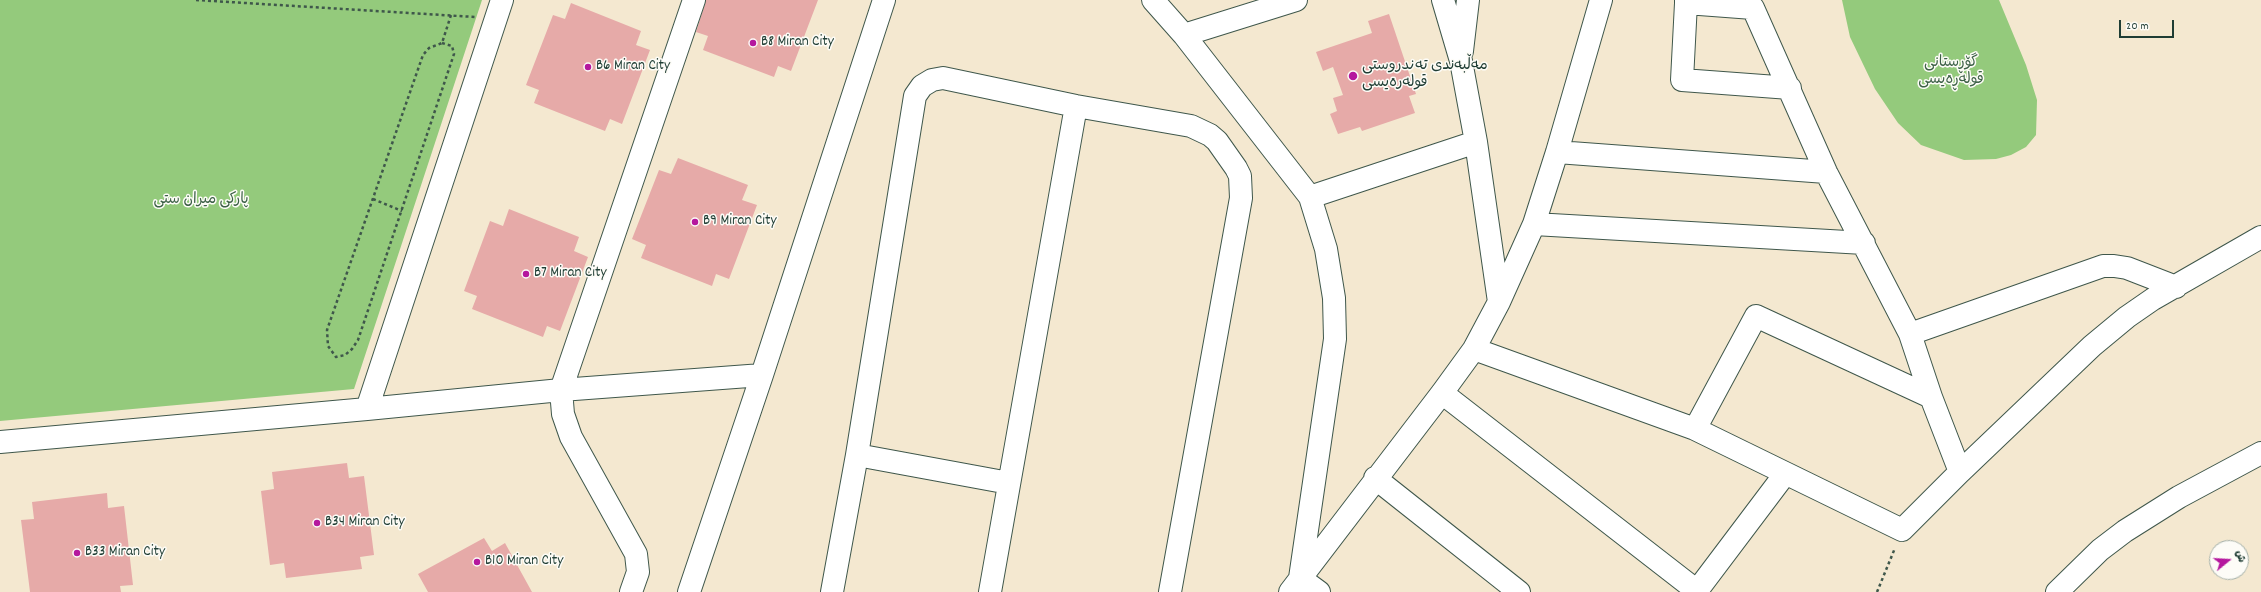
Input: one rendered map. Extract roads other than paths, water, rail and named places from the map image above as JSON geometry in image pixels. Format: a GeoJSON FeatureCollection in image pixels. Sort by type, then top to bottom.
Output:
{"type":"FeatureCollection","features":[{"type":"Feature","properties":{"kind":"street"},"geometry":{"type":"LineString","coordinates":[[630,592],[638,572],[636,554],[571,437],[563,414],[561,390],[694,0]]}},
{"type":"Feature","properties":{"kind":"street"},"geometry":{"type":"LineString","coordinates":[[689,592],[884,0]]}},
{"type":"Feature","properties":{"kind":"street"},"geometry":{"type":"LineString","coordinates":[[1153,0],[1184,35],[1310,197],[1325,243],[1332,278],[1335,339],[1295,585]]}},
{"type":"Feature","properties":{"kind":"street"},"geometry":{"type":"LineString","coordinates":[[1184,35],[1296,0]]}},
{"type":"Feature","properties":{"kind":"street"},"geometry":{"type":"LineString","coordinates":[[1443,0],[1461,61],[1476,142],[1499,302]]}},
{"type":"Feature","properties":{"kind":"street"},"geometry":{"type":"LineString","coordinates":[[1461,61],[1468,0]]}},
{"type":"Feature","properties":{"kind":"street"},"geometry":{"type":"LineString","coordinates":[[1295,585],[1474,349],[1499,302],[1534,224],[1557,152],[1601,0]]}},
{"type":"Feature","properties":{"kind":"street"},"geometry":{"type":"LineString","coordinates":[[1790,88],[1682,80],[1686,2],[1753,8],[1790,88],[1826,172],[1864,242],[1910,334],[1931,397],[1960,472]]}},
{"type":"Feature","properties":{"kind":"street"},"geometry":{"type":"LineString","coordinates":[[367,409],[499,9]]}},
{"type":"Feature","properties":{"kind":"street"},"geometry":{"type":"LineString","coordinates":[[832,592],[857,455],[916,96],[922,86],[932,80],[943,78],[1076,106],[1177,123],[1201,130],[1210,135],[1224,150],[1240,176],[1241,198],[1170,592]]}},
{"type":"Feature","properties":{"kind":"street"},"geometry":{"type":"LineString","coordinates":[[990,592],[1076,106]]}},
{"type":"Feature","properties":{"kind":"street"},"geometry":{"type":"LineString","coordinates":[[1310,197],[1476,142]]}},
{"type":"Feature","properties":{"kind":"street"},"geometry":{"type":"LineString","coordinates":[[1557,152],[1826,172]]}},
{"type":"Feature","properties":{"kind":"street"},"geometry":{"type":"LineString","coordinates":[[1534,224],[1864,242]]}},
{"type":"Feature","properties":{"kind":"street"},"geometry":{"type":"LineString","coordinates":[[1474,349],[1695,429],[1902,530],[1960,472],[2092,346],[2127,317],[2153,299],[2261,237]]}},
{"type":"Feature","properties":{"kind":"street"},"geometry":{"type":"LineString","coordinates":[[1910,334],[2103,266],[2127,268],[2176,287]]}},
{"type":"Feature","properties":{"kind":"street"},"geometry":{"type":"LineString","coordinates":[[1695,429],[1756,316],[1931,397]]}},
{"type":"Feature","properties":{"kind":"street"},"geometry":{"type":"LineString","coordinates":[[0,442],[561,390],[762,374]]}},
{"type":"Feature","properties":{"kind":"street"},"geometry":{"type":"LineString","coordinates":[[1442,393],[1697,592],[1785,474]]}},
{"type":"Feature","properties":{"kind":"street"},"geometry":{"type":"LineString","coordinates":[[2057,592],[2095,555],[2125,531],[2179,497],[2261,453]]}},
{"type":"Feature","properties":{"kind":"street"},"geometry":{"type":"LineString","coordinates":[[857,455],[1009,483]]}},
{"type":"Feature","properties":{"kind":"street"},"geometry":{"type":"LineString","coordinates":[[1375,478],[1519,592]]}},
{"type":"Feature","properties":{"kind":"street"},"geometry":{"type":"LineString","coordinates":[[1295,585],[1319,592]]}},
{"type":"Feature","properties":{"kind":"place","name":"B8 Miran City"},"geometry":{"type":"Point","coordinates":[753,43]}},
{"type":"Feature","properties":{"kind":"place","name":"B6 Miran City"},"geometry":{"type":"Point","coordinates":[588,67]}},
{"type":"Feature","properties":{"kind":"place","name":"مەڵبەندی تەندروستی قولەرەیسی"},"geometry":{"type":"Point","coordinates":[1353,76]}},
{"type":"Feature","properties":{"kind":"place","name":"B9 Miran City"},"geometry":{"type":"Point","coordinates":[695,222]}},
{"type":"Feature","properties":{"kind":"place","name":"B7 Miran City"},"geometry":{"type":"Point","coordinates":[526,274]}},
{"type":"Feature","properties":{"kind":"place","name":"B34 Miran City"},"geometry":{"type":"Point","coordinates":[317,523]}},
{"type":"Feature","properties":{"kind":"place","name":"B33 Miran City"},"geometry":{"type":"Point","coordinates":[77,553]}},
{"type":"Feature","properties":{"kind":"place","name":"B10 Miran City"},"geometry":{"type":"Point","coordinates":[477,562]}},
{"type":"Feature","properties":{"kind":"park label","name":"گۆڕستانی قولەڕەیسی"},"geometry":{"type":"Point","coordinates":[1951,72]}},
{"type":"Feature","properties":{"kind":"park label","name":"پارکی میران ستی"},"geometry":{"type":"Point","coordinates":[201,201]}}]}
